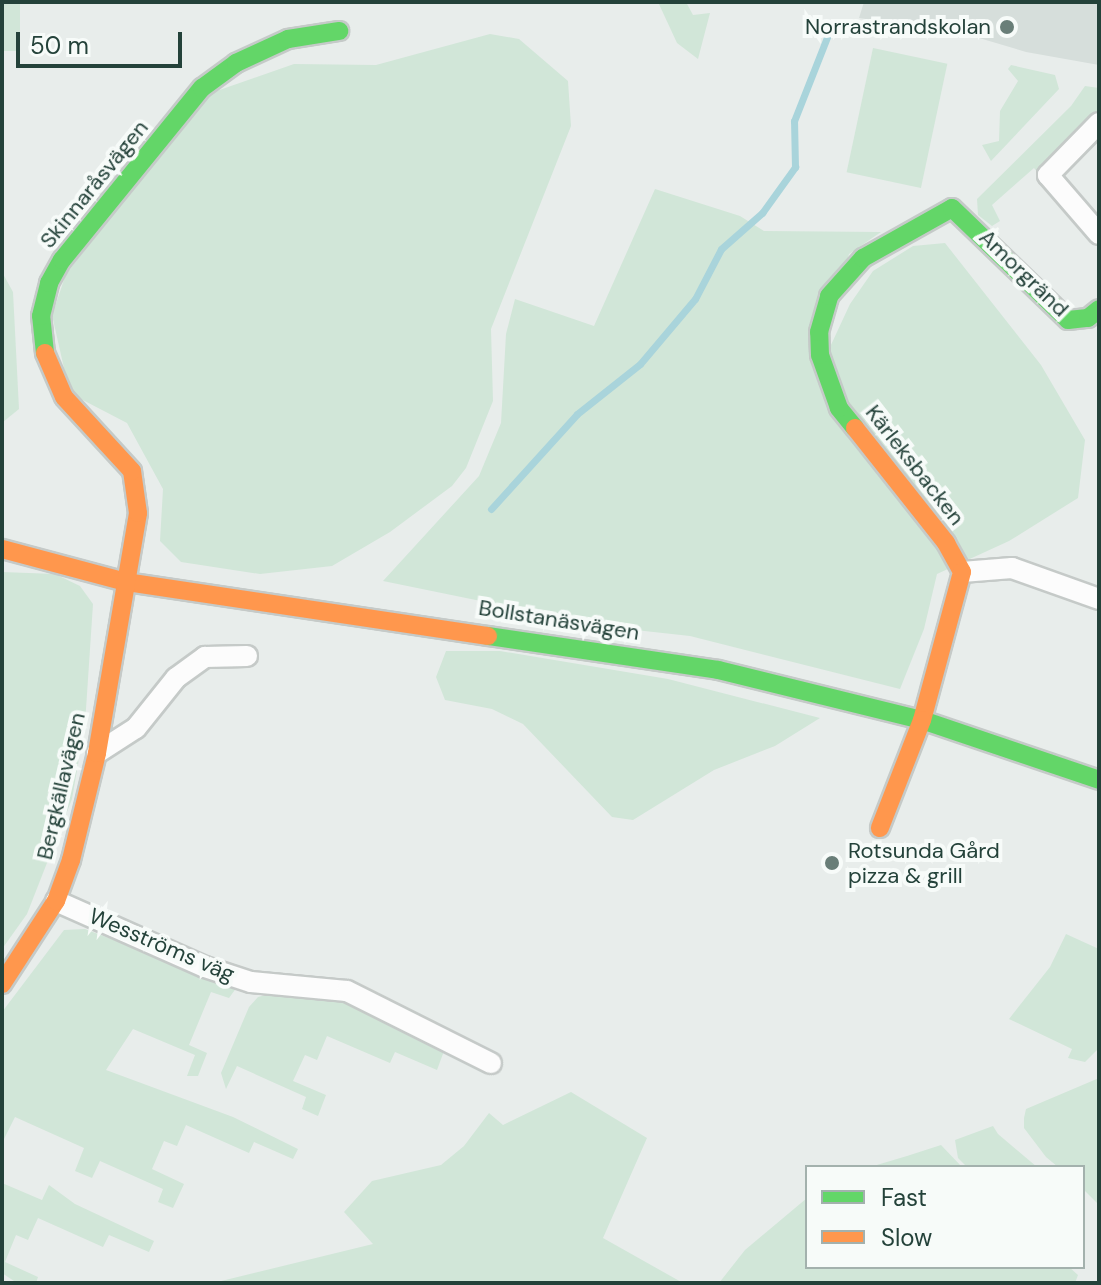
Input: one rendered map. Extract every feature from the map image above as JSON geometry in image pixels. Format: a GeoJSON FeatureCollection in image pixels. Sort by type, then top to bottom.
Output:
{"type":"FeatureCollection","features":[{"type":"Feature","properties":{"kind":"street","name":"Skinnaråsvägen"},"geometry":{"type":"LineString","coordinates":[[126,582],[138,513],[132,471],[64,397],[46,358],[41,316],[49,283],[62,260],[202,88],[236,63],[288,39],[339,31]]}},
{"type":"Feature","properties":{"kind":"street"},"geometry":{"type":"LineString","coordinates":[[1099,123],[1048,175],[1099,234]]}},
{"type":"Feature","properties":{"kind":"street","name":"Amorgränd"},"geometry":{"type":"LineString","coordinates":[[952,208],[1068,320],[1088,318],[1099,309]]}},
{"type":"Feature","properties":{"kind":"street","name":"Kärleksbacken"},"geometry":{"type":"LineString","coordinates":[[952,208],[863,258],[829,296],[819,332],[825,378],[839,408],[946,543],[962,572]]}},
{"type":"Feature","properties":{"kind":"street","name":"Bollstanäsvägen"},"geometry":{"type":"LineString","coordinates":[[2,549],[126,582],[718,670],[922,720],[1099,780]]}},
{"type":"Feature","properties":{"kind":"street"},"geometry":{"type":"LineString","coordinates":[[880,828],[922,720],[962,572],[1012,568],[1099,599]]}},
{"type":"Feature","properties":{"kind":"street","name":"Bergkällavägen"},"geometry":{"type":"LineString","coordinates":[[2,984],[56,901],[97,753],[126,582]]}},
{"type":"Feature","properties":{"kind":"street"},"geometry":{"type":"LineString","coordinates":[[97,753],[136,728],[176,678],[205,657],[247,656]]}},
{"type":"Feature","properties":{"kind":"street","name":"Wesströms väg"},"geometry":{"type":"LineString","coordinates":[[56,901],[205,967],[251,982],[347,991],[491,1063]]}},
{"type":"Feature","properties":{"kind":"shaded area","name":"Norrastrandskolan"},"geometry":{"type":"Polygon","coordinates":[[[864,2],[1099,2],[1099,65],[1026,52],[969,35],[859,18],[864,2]]]}},
{"type":"Feature","properties":{"kind":"green space"},"geometry":{"type":"Polygon","coordinates":[[[2,2],[20,2],[20,51],[2,51],[2,2]]]}},
{"type":"Feature","properties":{"kind":"green space"},"geometry":{"type":"Polygon","coordinates":[[[658,2],[686,2],[693,15],[710,13],[698,59],[677,43],[658,2]]]}},
{"type":"Feature","properties":{"kind":"green space"},"geometry":{"type":"Polygon","coordinates":[[[490,34],[519,39],[568,81],[571,126],[491,329],[493,401],[466,468],[452,486],[390,532],[332,566],[260,574],[181,562],[160,541],[163,489],[127,423],[77,397],[66,377],[52,315],[66,274],[208,94],[294,64],[376,65],[490,34]]]}},
{"type":"Feature","properties":{"kind":"green space"},"geometry":{"type":"Polygon","coordinates":[[[873,48],[947,64],[921,188],[847,172],[873,48]]]}},
{"type":"Feature","properties":{"kind":"green space"},"geometry":{"type":"Polygon","coordinates":[[[1011,65],[1055,75],[1059,89],[991,161],[982,145],[999,141],[1000,111],[1018,81],[1008,69],[1011,65]]]}},
{"type":"Feature","properties":{"kind":"green space"},"geometry":{"type":"Polygon","coordinates":[[[1085,86],[1099,88],[1099,113],[1039,174],[1034,168],[992,205],[1000,221],[992,226],[978,215],[977,199],[1071,106],[1085,86]]]}},
{"type":"Feature","properties":{"kind":"green space"},"geometry":{"type":"Polygon","coordinates":[[[655,189],[740,216],[764,231],[881,232],[849,254],[817,375],[850,304],[873,271],[913,246],[945,243],[1041,365],[1085,440],[1078,498],[1009,541],[937,574],[924,629],[900,689],[690,636],[608,627],[383,581],[479,476],[501,423],[506,334],[515,299],[594,326],[655,189]]]}},
{"type":"Feature","properties":{"kind":"green space"},"geometry":{"type":"Polygon","coordinates":[[[2,272],[13,292],[19,409],[3,422],[2,272]]]}},
{"type":"Feature","properties":{"kind":"green space"},"geometry":{"type":"Polygon","coordinates":[[[2,572],[55,574],[80,586],[93,604],[85,724],[72,799],[27,914],[2,949],[2,572]]]}},
{"type":"Feature","properties":{"kind":"green space"},"geometry":{"type":"Polygon","coordinates":[[[446,651],[500,651],[668,679],[820,718],[775,746],[714,770],[633,820],[612,817],[523,724],[492,709],[445,700],[436,677],[446,651]]]}},
{"type":"Feature","properties":{"kind":"green space"},"geometry":{"type":"Polygon","coordinates":[[[85,929],[237,987],[229,998],[211,992],[189,1045],[207,1053],[198,1076],[187,1076],[195,1055],[133,1029],[106,1070],[233,1117],[298,1149],[293,1159],[254,1142],[249,1153],[186,1125],[177,1146],[164,1141],[152,1169],[184,1184],[173,1208],[158,1202],[163,1189],[100,1161],[92,1178],[75,1171],[84,1148],[15,1117],[2,1143],[2,1012],[64,930],[85,929]]]}},
{"type":"Feature","properties":{"kind":"green space"},"geometry":{"type":"Polygon","coordinates":[[[1066,934],[1099,949],[1099,1048],[1085,1062],[1068,1058],[1072,1049],[1009,1019],[1050,967],[1066,934]]]}},
{"type":"Feature","properties":{"kind":"green space"},"geometry":{"type":"Polygon","coordinates":[[[288,989],[348,1004],[410,1031],[444,1051],[437,1070],[395,1052],[390,1063],[327,1036],[317,1060],[305,1055],[293,1081],[326,1095],[318,1116],[302,1109],[306,1097],[237,1066],[226,1089],[221,1073],[249,1007],[258,997],[288,989]]]}},
{"type":"Feature","properties":{"kind":"green space"},"geometry":{"type":"Polygon","coordinates":[[[1099,1078],[1099,1205],[1085,1191],[1085,1165],[1056,1165],[1046,1157],[1024,1128],[1026,1109],[1099,1078]]]}},
{"type":"Feature","properties":{"kind":"green space"},"geometry":{"type":"Polygon","coordinates":[[[571,1092],[647,1138],[603,1238],[683,1283],[213,1283],[373,1244],[344,1212],[372,1181],[441,1165],[464,1146],[489,1113],[503,1125],[571,1092]]]}},
{"type":"Feature","properties":{"kind":"green space"},"geometry":{"type":"Polygon","coordinates":[[[993,1126],[998,1134],[1035,1165],[965,1165],[958,1158],[955,1140],[993,1126]]]}},
{"type":"Feature","properties":{"kind":"green space"},"geometry":{"type":"Polygon","coordinates":[[[941,1145],[960,1165],[877,1165],[941,1145]]]}},
{"type":"Feature","properties":{"kind":"green space"},"geometry":{"type":"Polygon","coordinates":[[[2,1183],[42,1200],[49,1185],[75,1204],[154,1241],[149,1252],[109,1235],[103,1247],[38,1218],[28,1240],[16,1235],[5,1262],[38,1277],[36,1283],[17,1283],[2,1273],[2,1183]]]}},
{"type":"Feature","properties":{"kind":"green space"},"geometry":{"type":"Polygon","coordinates":[[[805,1200],[805,1269],[1071,1269],[1078,1275],[1075,1283],[719,1283],[745,1250],[805,1200]]]}},
{"type":"Feature","properties":{"kind":"waterway"},"geometry":{"type":"LineString","coordinates":[[491,509],[577,414],[640,364],[695,299],[721,249],[762,213],[795,167],[794,121],[831,27]]}},
{"type":"Feature","properties":{"kind":"traffic: fast"},"geometry":{"type":"LineString","coordinates":[[45,353],[41,316],[49,283],[62,260],[202,88],[236,63],[288,39],[339,31]]}},
{"type":"Feature","properties":{"kind":"traffic: fast"},"geometry":{"type":"LineString","coordinates":[[855,428],[839,408],[820,355],[819,332],[829,296],[863,258],[952,208],[1068,320],[1088,318],[1099,309]]}},
{"type":"Feature","properties":{"kind":"traffic: fast"},"geometry":{"type":"LineString","coordinates":[[488,636],[718,670],[922,720],[1099,780]]}},
{"type":"Feature","properties":{"kind":"traffic: slow"},"geometry":{"type":"LineString","coordinates":[[2,984],[56,901],[71,860],[97,753],[138,513],[132,471],[64,397],[45,353]]}},
{"type":"Feature","properties":{"kind":"traffic: slow"},"geometry":{"type":"LineString","coordinates":[[855,428],[946,543],[962,572],[922,720],[880,828]]}},
{"type":"Feature","properties":{"kind":"traffic: slow"},"geometry":{"type":"LineString","coordinates":[[2,549],[126,582],[488,636]]}},
{"type":"Feature","properties":{"kind":"place","name":"Norrastrandskolan"},"geometry":{"type":"Point","coordinates":[1007,27]}},
{"type":"Feature","properties":{"kind":"place","name":"Rotsunda Gård pizza & grill"},"geometry":{"type":"Point","coordinates":[832,863]}}]}
